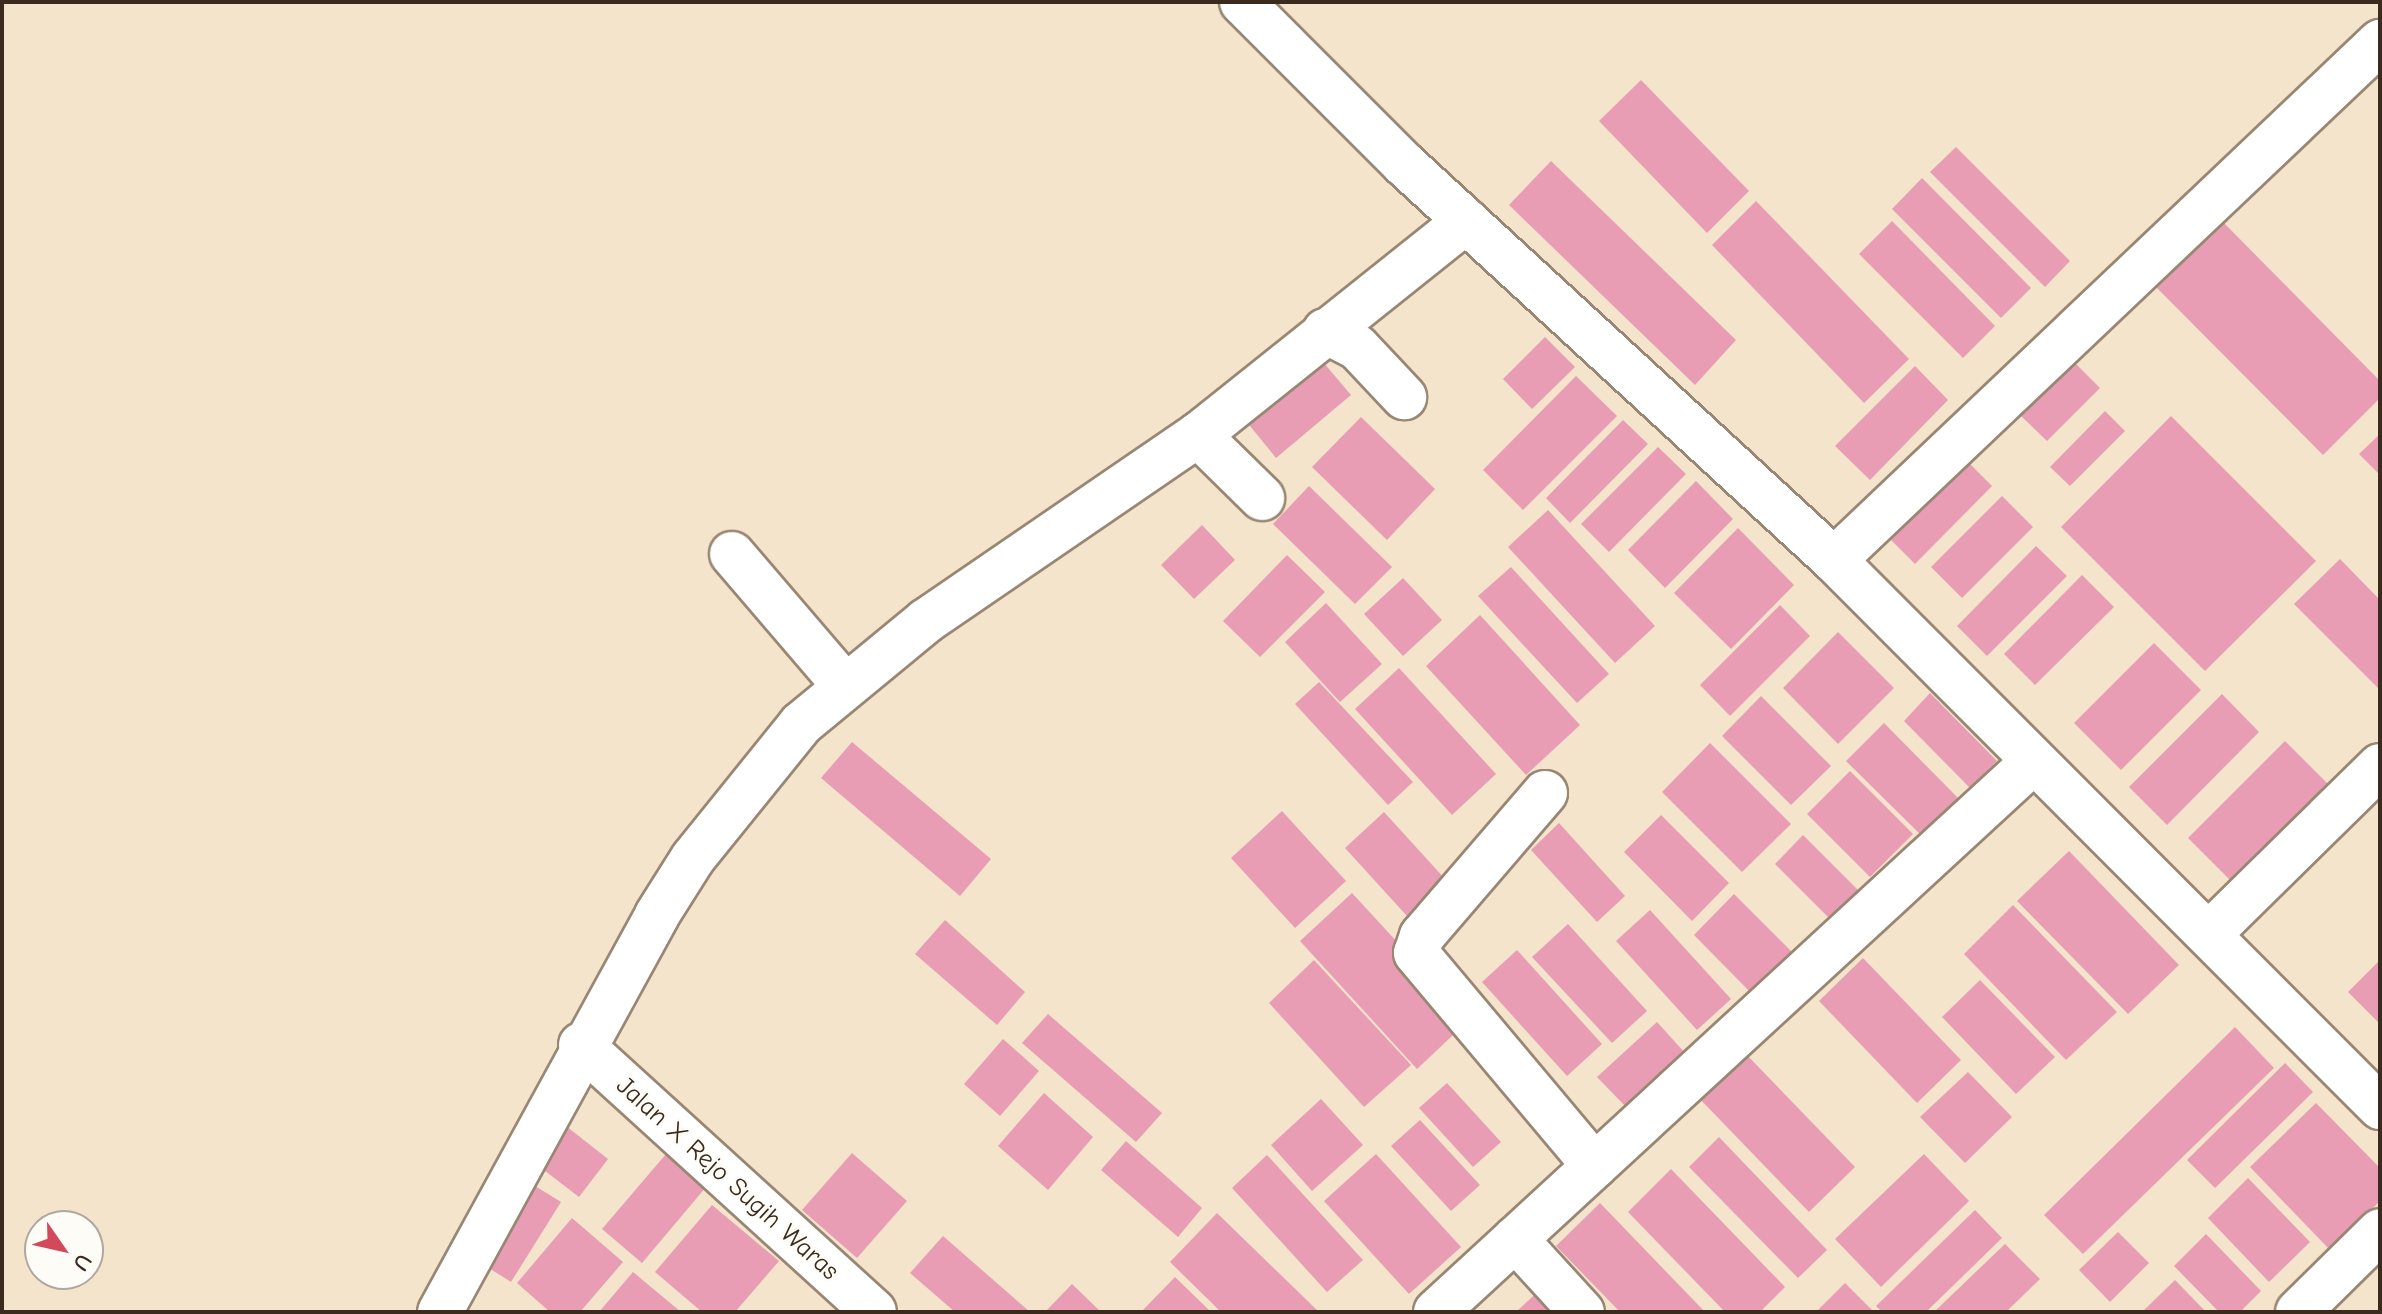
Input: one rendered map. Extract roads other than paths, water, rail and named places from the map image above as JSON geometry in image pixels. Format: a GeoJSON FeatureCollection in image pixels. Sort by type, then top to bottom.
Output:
{"type":"FeatureCollection","features":[{"type":"Feature","properties":{"kind":"street"},"geometry":{"type":"LineString","coordinates":[[1242,2],[1404,164],[1834,560],[2034,761],[2211,932],[2380,1107]]}},
{"type":"Feature","properties":{"kind":"street"},"geometry":{"type":"LineString","coordinates":[[1834,560],[2380,42]]}},
{"type":"Feature","properties":{"kind":"street"},"geometry":{"type":"LineString","coordinates":[[440,1312],[581,1045],[693,858],[833,670],[926,621],[1198,435],[1461,217]]}},
{"type":"Feature","properties":{"kind":"street"},"geometry":{"type":"LineString","coordinates":[[1325,331],[1357,347],[1404,397]]}},
{"type":"Feature","properties":{"kind":"street"},"geometry":{"type":"LineString","coordinates":[[1198,435],[1262,498]]}},
{"type":"Feature","properties":{"kind":"street"},"geometry":{"type":"LineString","coordinates":[[732,554],[833,670]]}},
{"type":"Feature","properties":{"kind":"street"},"geometry":{"type":"LineString","coordinates":[[1436,1312],[2034,761]]}},
{"type":"Feature","properties":{"kind":"street"},"geometry":{"type":"LineString","coordinates":[[2211,932],[2380,766]]}},
{"type":"Feature","properties":{"kind":"street"},"geometry":{"type":"LineString","coordinates":[[1545,793],[1422,936],[1416,953],[1595,1166]]}},
{"type":"Feature","properties":{"kind":"street","name":"Jalan X Rejo Sugih Waras"},"geometry":{"type":"LineString","coordinates":[[581,1045],[874,1312]]}},
{"type":"Feature","properties":{"kind":"street"},"geometry":{"type":"LineString","coordinates":[[2298,1312],[2380,1231]]}},
{"type":"Feature","properties":{"kind":"street"},"geometry":{"type":"LineString","coordinates":[[1515,1239],[1582,1312]]}}]}
